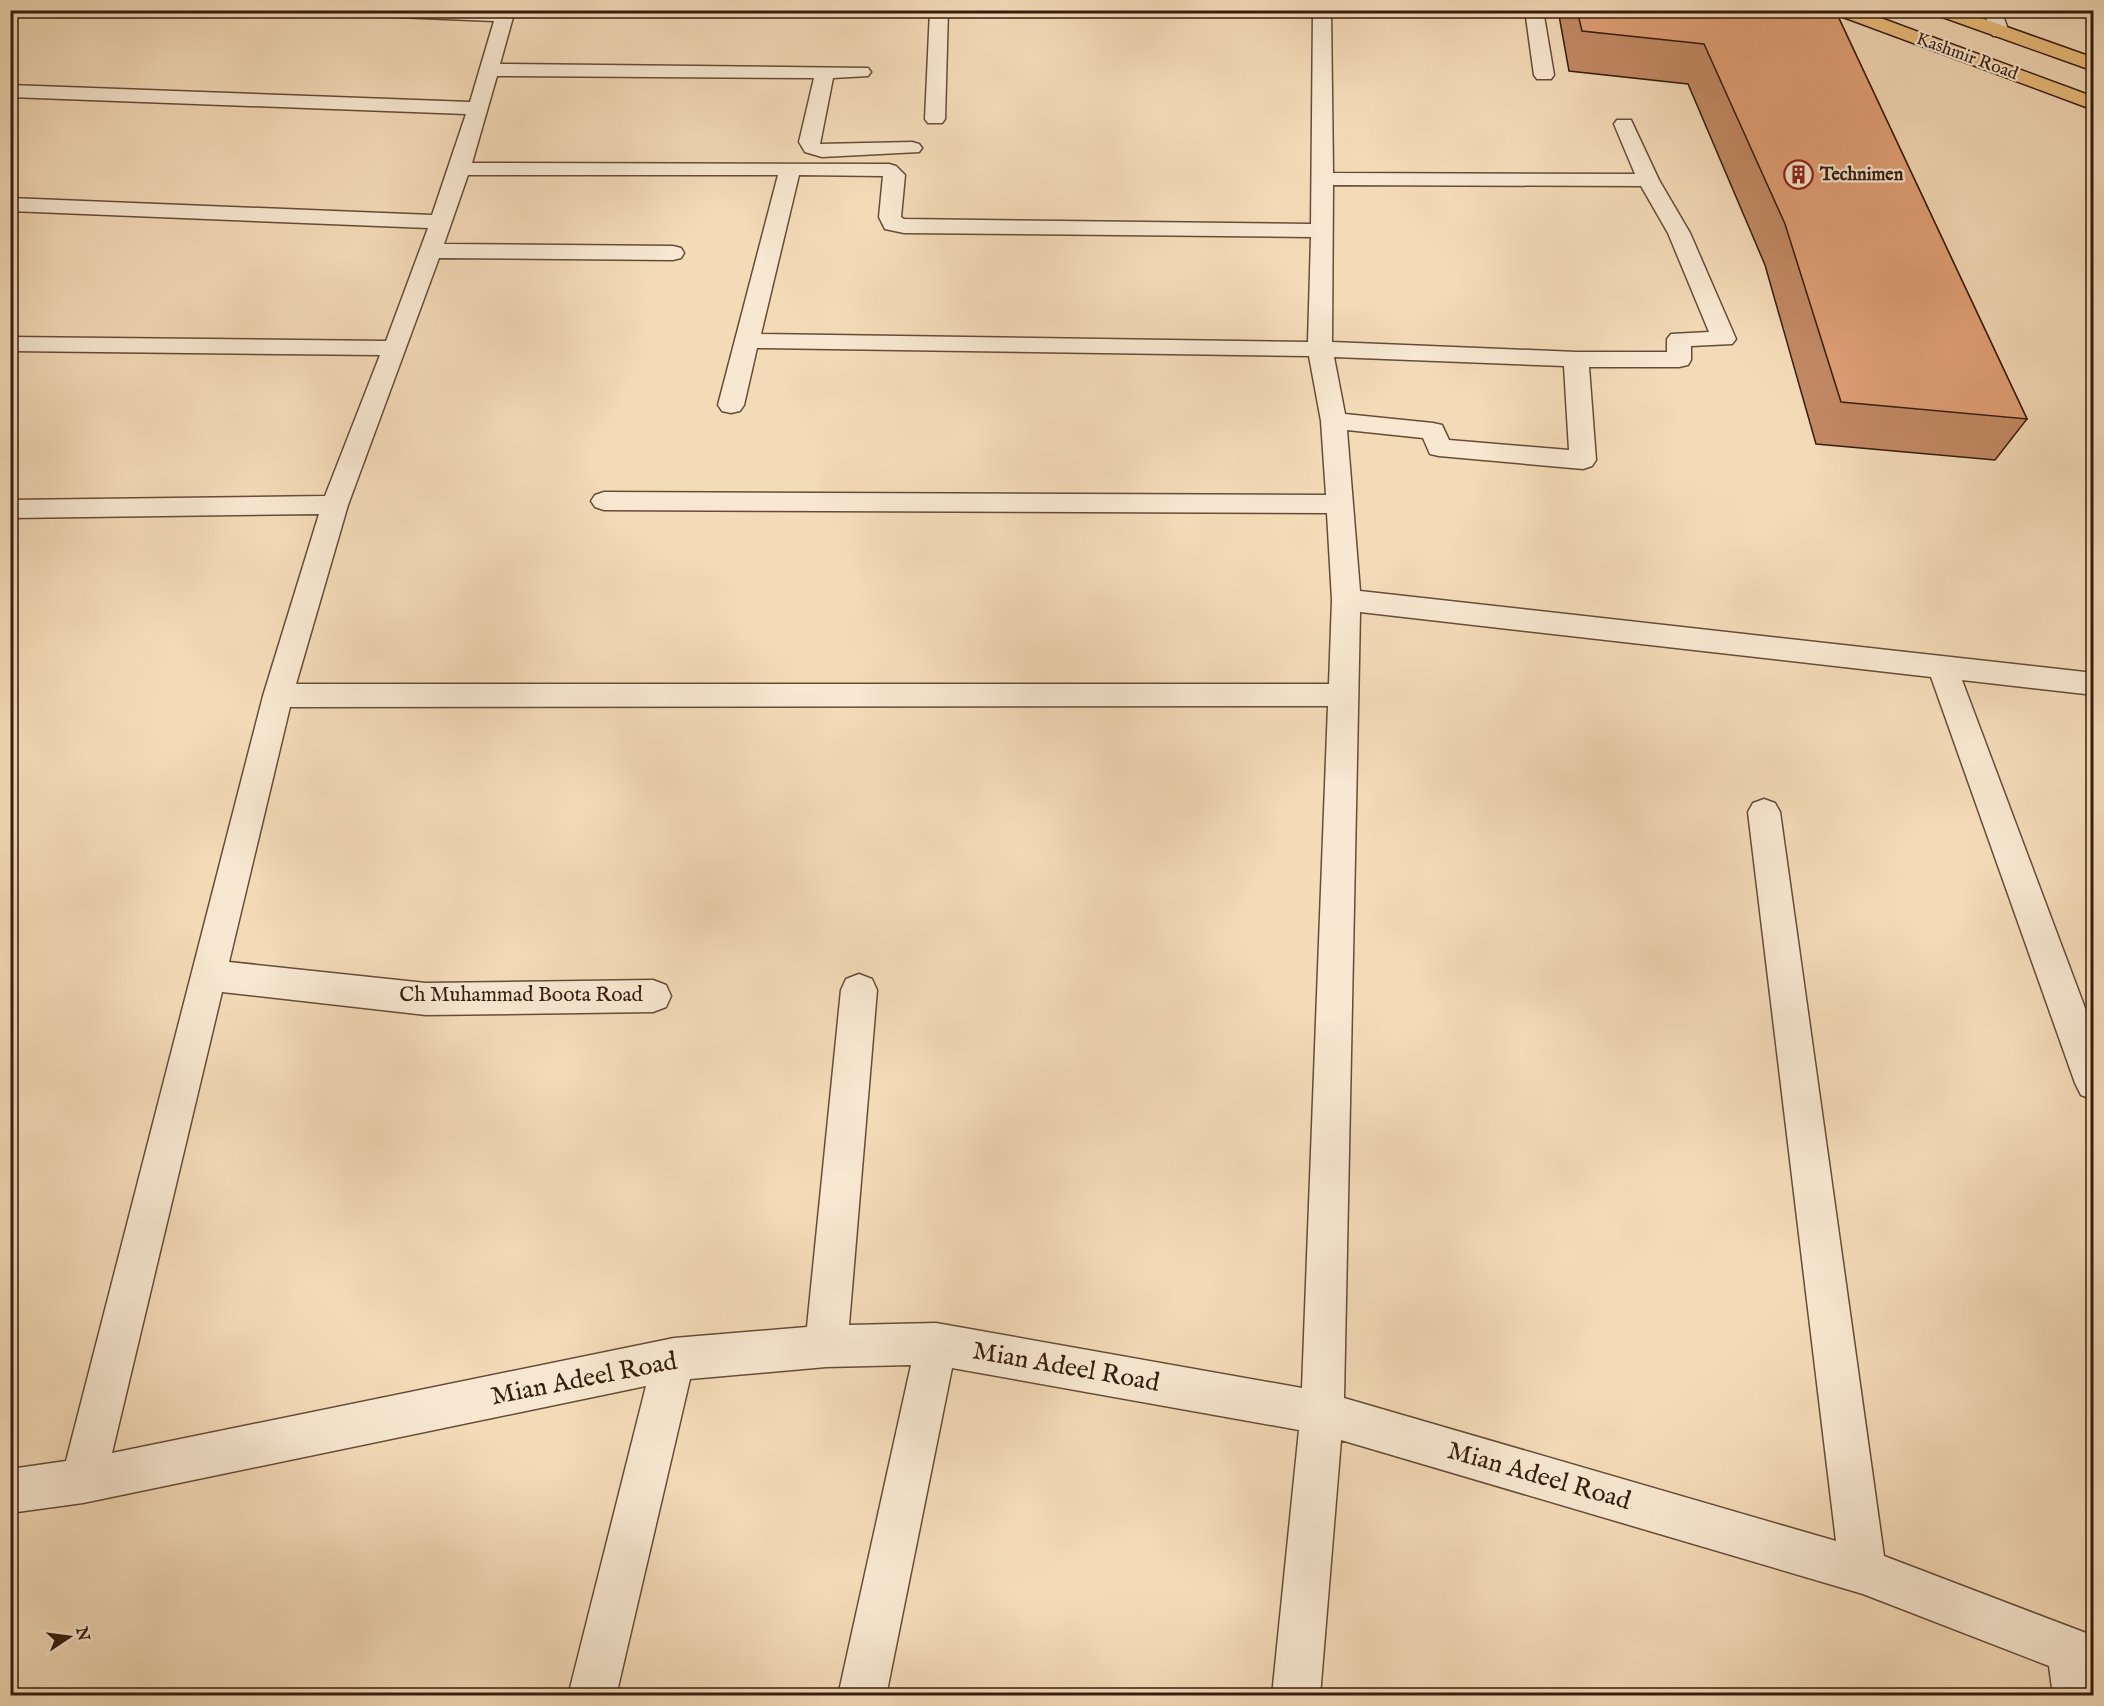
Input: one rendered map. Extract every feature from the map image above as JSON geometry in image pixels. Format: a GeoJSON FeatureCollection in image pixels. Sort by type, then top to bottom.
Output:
{"type":"FeatureCollection","features":[{"type":"Feature","properties":{"kind":"main road","name":"Kashmir Road"},"geometry":{"type":"LineString","coordinates":[[1841,10],[2094,104]]}},
{"type":"Feature","properties":{"kind":"main road","name":"Kashmir Road"},"geometry":{"type":"LineString","coordinates":[[1940,10],[2094,65]]}},
{"type":"Feature","properties":{"kind":"street"},"geometry":{"type":"LineString","coordinates":[[83,1481],[278,696],[335,505],[460,169],[505,13],[348,10]]}},
{"type":"Feature","properties":{"kind":"street"},"geometry":{"type":"LineString","coordinates":[[934,119],[939,10]]}},
{"type":"Feature","properties":{"kind":"street"},"geometry":{"type":"LineString","coordinates":[[1296,1695],[1322,1413],[1346,600],[1334,421],[1320,349],[1322,10]]}},
{"type":"Feature","properties":{"kind":"street"},"geometry":{"type":"LineString","coordinates":[[1534,10],[1544,75]]}},
{"type":"Feature","properties":{"kind":"street"},"geometry":{"type":"LineString","coordinates":[[1992,10],[2000,32]]}},
{"type":"Feature","properties":{"kind":"street"},"geometry":{"type":"LineString","coordinates":[[489,70],[861,72]]}},
{"type":"Feature","properties":{"kind":"street"},"geometry":{"type":"LineString","coordinates":[[825,72],[809,142],[812,148],[822,151],[912,148]]}},
{"type":"Feature","properties":{"kind":"street"},"geometry":{"type":"LineString","coordinates":[[10,91],[477,108]]}},
{"type":"Feature","properties":{"kind":"street"},"geometry":{"type":"LineString","coordinates":[[748,342],[1320,349],[1679,360],[1679,339],[1724,339],[1679,233],[1648,180],[1624,124]]}},
{"type":"Feature","properties":{"kind":"street"},"geometry":{"type":"LineString","coordinates":[[460,169],[889,170],[894,175],[890,217],[893,224],[904,226],[1322,231]]}},
{"type":"Feature","properties":{"kind":"street"},"geometry":{"type":"LineString","coordinates":[[731,405],[790,170]]}},
{"type":"Feature","properties":{"kind":"street"},"geometry":{"type":"LineString","coordinates":[[1321,178],[1648,180]]}},
{"type":"Feature","properties":{"kind":"street"},"geometry":{"type":"LineString","coordinates":[[10,204],[440,222]]}},
{"type":"Feature","properties":{"kind":"street"},"geometry":{"type":"LineString","coordinates":[[430,251],[673,254]]}},
{"type":"Feature","properties":{"kind":"street"},"geometry":{"type":"LineString","coordinates":[[10,344],[395,348]]}},
{"type":"Feature","properties":{"kind":"street"},"geometry":{"type":"LineString","coordinates":[[1334,421],[1433,430],[1438,448],[1582,460],[1576,358]]}},
{"type":"Feature","properties":{"kind":"street"},"geometry":{"type":"LineString","coordinates":[[604,501],[1341,504]]}},
{"type":"Feature","properties":{"kind":"street"},"geometry":{"type":"LineString","coordinates":[[10,509],[335,505]]}},
{"type":"Feature","properties":{"kind":"street"},"geometry":{"type":"LineString","coordinates":[[1346,600],[2094,684]]}},
{"type":"Feature","properties":{"kind":"street"},"geometry":{"type":"LineString","coordinates":[[1942,668],[2094,1083]]}},
{"type":"Feature","properties":{"kind":"street"},"geometry":{"type":"LineString","coordinates":[[278,696],[1343,695]]}},
{"type":"Feature","properties":{"kind":"street"},"geometry":{"type":"LineString","coordinates":[[1764,812],[1863,1571]]}},
{"type":"Feature","properties":{"kind":"street","name":"Ch Muhammad Boota Road"},"geometry":{"type":"LineString","coordinates":[[209,975],[426,999],[653,996]]}},
{"type":"Feature","properties":{"kind":"street"},"geometry":{"type":"LineString","coordinates":[[826,1346],[860,990]]}},
{"type":"Feature","properties":{"kind":"street"},"geometry":{"type":"LineString","coordinates":[[862,1695],[936,1344]]}},
{"type":"Feature","properties":{"kind":"street","name":"Mian Adeel Road"},"geometry":{"type":"LineString","coordinates":[[10,1491],[83,1481],[674,1359],[826,1346],[936,1344],[1322,1413],[1863,1571],[2080,1669]]}},
{"type":"Feature","properties":{"kind":"street"},"geometry":{"type":"LineString","coordinates":[[592,1695],[674,1359]]}},
{"type":"Feature","properties":{"kind":"building","name":"Technimen"},"geometry":{"type":"Polygon","coordinates":[[[1577,10],[1835,10],[2027,419],[1841,402],[1785,224],[1704,44],[1582,31],[1577,10]]]}},
{"type":"Feature","properties":{"kind":"place","name":"Technimen"},"geometry":{"type":"Point","coordinates":[1799,175]}}]}
